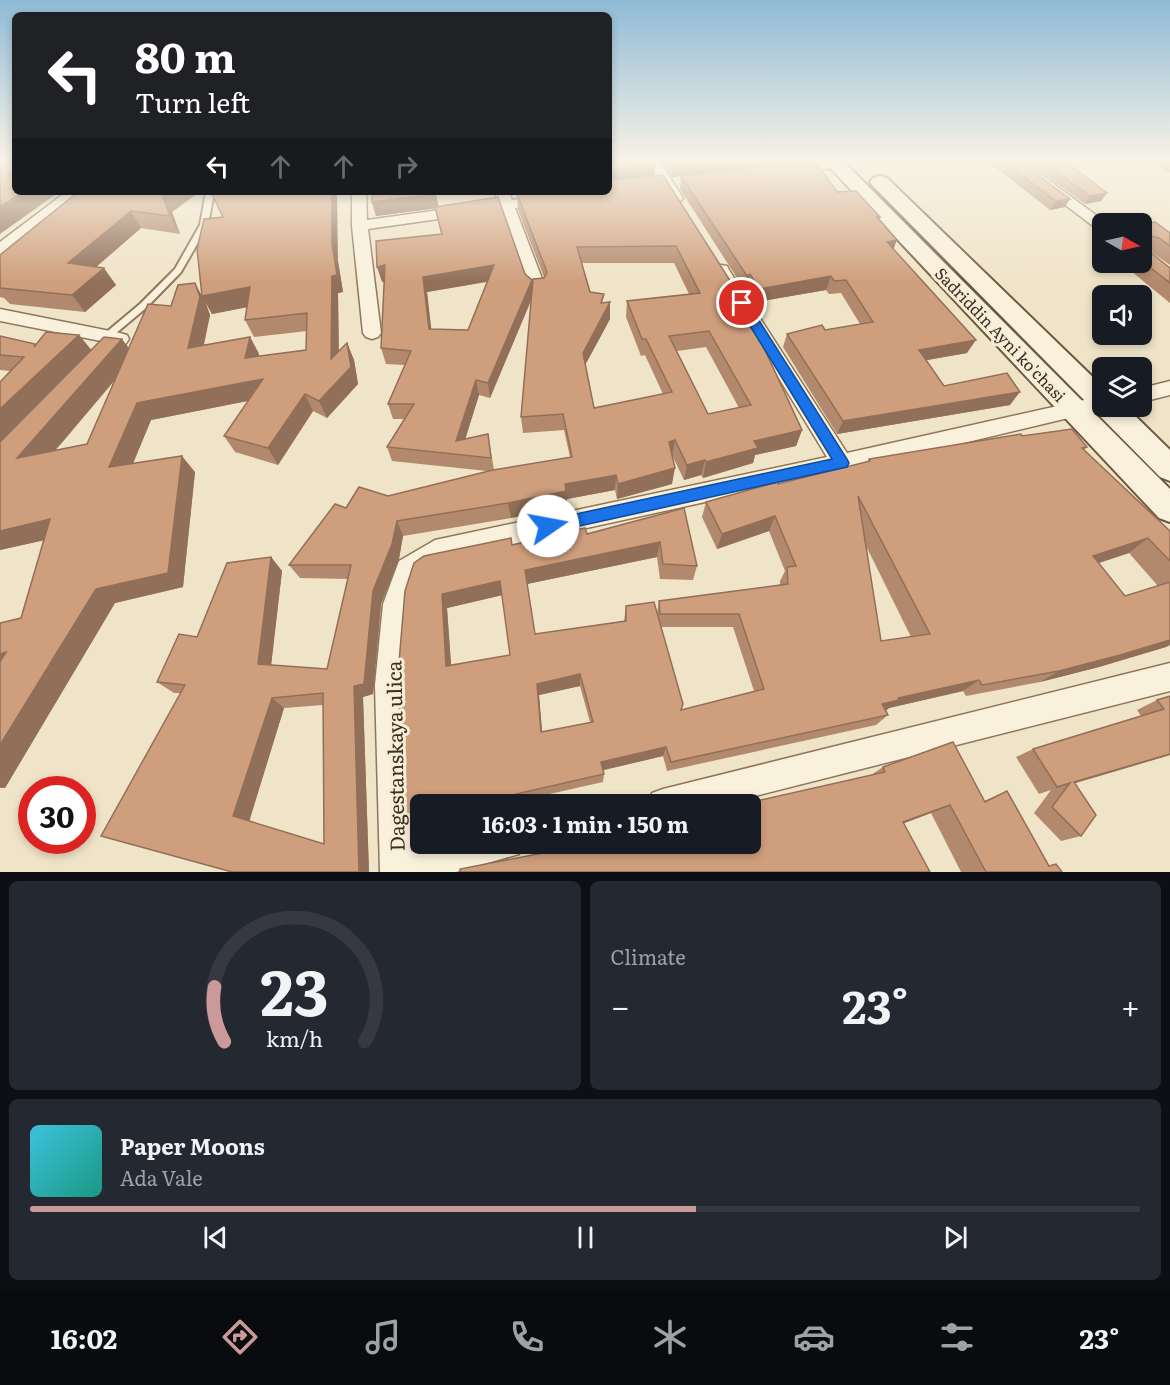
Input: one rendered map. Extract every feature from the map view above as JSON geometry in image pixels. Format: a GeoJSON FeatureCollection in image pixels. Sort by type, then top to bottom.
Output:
{"type":"FeatureCollection","features":[{"type":"Feature","properties":{"kind":"main road","name":"Sadriddin Ayni ko'chasi"},"geometry":{"type":"LineString","coordinates":[[882,201],[1074,410],[1170,509]]}},
{"type":"Feature","properties":{"kind":"main road","name":"Sadriddin Ayni ko'chasi"},"geometry":{"type":"LineString","coordinates":[[888,201],[1092,393]]}},
{"type":"Feature","properties":{"kind":"main road"},"geometry":{"type":"LineString","coordinates":[[1118,417],[1170,469]]}},
{"type":"Feature","properties":{"kind":"street"},"geometry":{"type":"LineString","coordinates":[[0,250],[64,201]]}},
{"type":"Feature","properties":{"kind":"street"},"geometry":{"type":"LineString","coordinates":[[359,201],[372,333]]}},
{"type":"Feature","properties":{"kind":"street"},"geometry":{"type":"LineString","coordinates":[[360,226],[490,201]]}},
{"type":"Feature","properties":{"kind":"street"},"geometry":{"type":"LineString","coordinates":[[505,201],[537,290]]}},
{"type":"Feature","properties":{"kind":"street"},"geometry":{"type":"LineString","coordinates":[[678,201],[685,213]]}},
{"type":"Feature","properties":{"kind":"street"},"geometry":{"type":"LineString","coordinates":[[1068,201],[1092,219]]}},
{"type":"Feature","properties":{"kind":"street"},"geometry":{"type":"LineString","coordinates":[[711,253],[842,463],[1092,405]]}},
{"type":"Feature","properties":{"kind":"street"},"geometry":{"type":"LineString","coordinates":[[0,315],[120,339],[88,371]]}},
{"type":"Feature","properties":{"kind":"street"},"geometry":{"type":"LineString","coordinates":[[1152,392],[1170,388]]}},
{"type":"Feature","properties":{"kind":"street","name":"Dagestanskaya ulica"},"geometry":{"type":"LineString","coordinates":[[396,872],[389,685],[396,604],[408,569],[435,551],[842,463]]}},
{"type":"Feature","properties":{"kind":"street"},"geometry":{"type":"LineString","coordinates":[[703,794],[1170,677]]}},
{"type":"Feature","properties":{"kind":"street"},"geometry":{"type":"LineString","coordinates":[[396,872],[466,854]]}},
{"type":"Feature","properties":{"kind":"lane"},"geometry":{"type":"LineString","coordinates":[[106,337],[143,306],[178,270],[204,225],[208,201]]}},
{"type":"Feature","properties":{"kind":"building"},"geometry":{"type":"Polygon","coordinates":[[[0,201],[10,201],[0,207],[0,201]]]}},
{"type":"Feature","properties":{"kind":"building"},"geometry":{"type":"Polygon","coordinates":[[[67,201],[164,201],[170,216],[131,211],[68,263],[104,268],[72,295],[0,288],[0,255],[67,201]]]}},
{"type":"Feature","properties":{"kind":"building"},"geometry":{"type":"Polygon","coordinates":[[[215,201],[332,201],[332,244],[337,275],[332,276],[331,359],[347,343],[351,367],[319,401],[305,394],[268,448],[224,436],[263,379],[137,403],[109,467],[182,456],[168,573],[96,589],[0,745],[0,662],[6,652],[0,654],[0,623],[21,618],[50,519],[0,531],[0,442],[104,337],[122,339],[17,458],[87,444],[148,304],[171,306],[178,285],[195,283],[200,297],[188,348],[250,337],[245,358],[306,350],[307,313],[245,320],[250,287],[202,296],[197,249],[204,219],[223,217],[215,201]]]}},
{"type":"Feature","properties":{"kind":"building"},"geometry":{"type":"Polygon","coordinates":[[[475,201],[499,201],[525,274],[532,280],[488,383],[476,380],[456,441],[488,434],[491,458],[387,447],[414,404],[388,404],[411,351],[381,348],[385,265],[377,267],[376,241],[442,234],[435,207],[475,201]],[[494,265],[423,277],[429,329],[468,330],[494,265]]]}},
{"type":"Feature","properties":{"kind":"building"},"geometry":{"type":"Polygon","coordinates":[[[520,201],[679,201],[736,290],[732,291],[758,335],[802,430],[754,441],[758,448],[687,465],[675,440],[669,442],[675,468],[618,484],[616,475],[565,484],[566,491],[397,521],[392,544],[373,591],[364,684],[354,686],[359,872],[232,872],[101,836],[185,685],[157,682],[179,634],[197,637],[227,563],[271,557],[258,664],[327,669],[351,565],[289,565],[335,504],[346,508],[359,487],[388,496],[493,470],[572,457],[563,414],[521,417],[533,279],[544,278],[547,272],[520,201]],[[676,246],[577,247],[590,292],[604,294],[601,303],[610,302],[583,353],[594,408],[672,392],[646,339],[642,339],[627,301],[700,293],[676,246]],[[709,331],[669,336],[708,414],[751,405],[709,331]],[[323,693],[272,698],[233,816],[324,844],[323,693]]]}},
{"type":"Feature","properties":{"kind":"building"},"geometry":{"type":"Polygon","coordinates":[[[697,201],[865,201],[897,240],[887,242],[976,340],[919,350],[944,386],[1007,373],[1020,392],[843,421],[787,334],[822,325],[825,330],[873,322],[846,280],[834,281],[831,276],[759,289],[750,274],[747,276],[697,201]]]}},
{"type":"Feature","properties":{"kind":"building"},"geometry":{"type":"Polygon","coordinates":[[[1155,222],[1170,233],[1170,246],[1159,238],[1152,236],[1152,223],[1155,222]]]}},
{"type":"Feature","properties":{"kind":"building"},"geometry":{"type":"Polygon","coordinates":[[[1152,254],[1170,268],[1170,283],[1152,269],[1152,254]]]}},
{"type":"Feature","properties":{"kind":"building"},"geometry":{"type":"Polygon","coordinates":[[[46,332],[79,335],[0,409],[0,382],[24,357],[0,355],[0,336],[35,344],[34,347],[46,332]]]}},
{"type":"Feature","properties":{"kind":"building"},"geometry":{"type":"Polygon","coordinates":[[[1072,429],[1087,447],[1082,448],[1170,531],[1170,561],[1148,538],[1093,556],[1125,596],[1170,582],[1170,640],[1059,671],[982,685],[979,680],[898,698],[899,700],[882,704],[888,715],[671,762],[666,747],[601,762],[604,774],[516,794],[410,794],[410,818],[404,820],[398,674],[405,591],[414,563],[424,556],[511,538],[512,545],[585,528],[587,534],[684,508],[697,566],[663,564],[660,542],[525,570],[535,634],[626,621],[626,606],[654,602],[683,704],[681,710],[764,689],[739,614],[660,614],[659,601],[788,584],[787,567],[796,566],[775,516],[722,534],[706,502],[777,482],[778,484],[870,461],[869,459],[1021,434],[1022,436],[1072,429]],[[858,496],[881,641],[930,634],[858,496]],[[500,581],[442,594],[446,666],[510,655],[500,581]],[[580,674],[537,684],[541,732],[593,722],[580,674]]]}},
{"type":"Feature","properties":{"kind":"building"},"geometry":{"type":"Polygon","coordinates":[[[1170,696],[1170,754],[1074,782],[1096,815],[1081,836],[1052,807],[1070,783],[1057,787],[1033,749],[1164,709],[1157,700],[1170,696]]]}},
{"type":"Feature","properties":{"kind":"building"},"geometry":{"type":"Polygon","coordinates":[[[953,742],[985,802],[1007,791],[1049,866],[1056,864],[1062,872],[986,872],[950,805],[903,822],[930,872],[460,872],[460,869],[538,854],[761,854],[761,800],[885,772],[883,767],[953,742]]]}},
{"type":"Feature","properties":{"kind":"route"},"geometry":{"type":"LineString","coordinates":[[548,526],[842,463],[742,303]]}}]}
